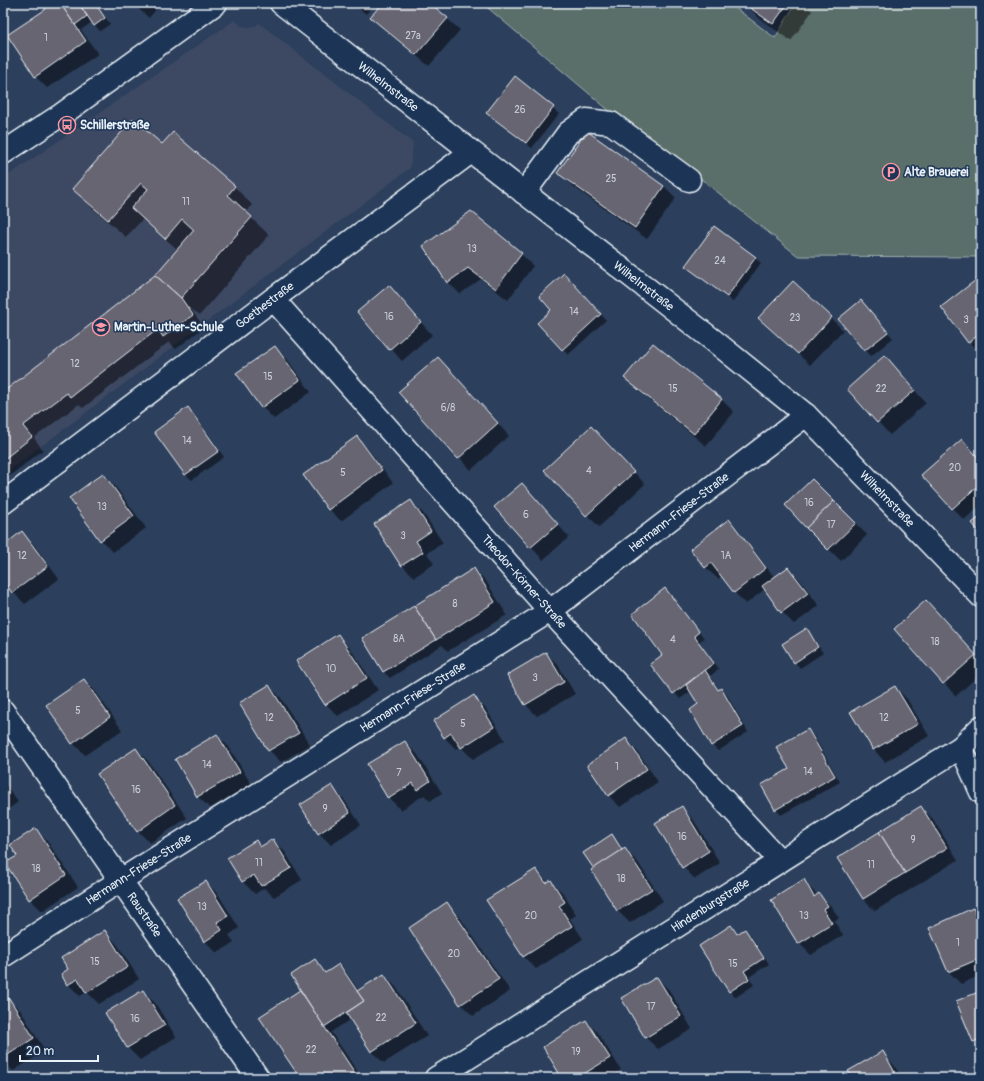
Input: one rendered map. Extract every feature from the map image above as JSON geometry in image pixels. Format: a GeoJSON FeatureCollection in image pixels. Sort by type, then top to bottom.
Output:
{"type":"FeatureCollection","features":[{"type":"Feature","properties":{"kind":"street"},"geometry":{"type":"LineString","coordinates":[[3,153],[61,114],[216,3]]}},
{"type":"Feature","properties":{"kind":"street","name":"Wilhelmstraße"},"geometry":{"type":"LineString","coordinates":[[281,3],[713,340],[806,415],[981,596]]}},
{"type":"Feature","properties":{"kind":"street"},"geometry":{"type":"LineString","coordinates":[[524,193],[568,133],[586,120],[611,123],[689,180]]}},
{"type":"Feature","properties":{"kind":"street","name":"Goethestraße"},"geometry":{"type":"LineString","coordinates":[[3,503],[471,152]]}},
{"type":"Feature","properties":{"kind":"street","name":"Theodor-Körner-Straße"},"geometry":{"type":"LineString","coordinates":[[273,299],[550,611],[780,861]]}},
{"type":"Feature","properties":{"kind":"street","name":"Hermann-Friese-Straße"},"geometry":{"type":"LineString","coordinates":[[3,956],[121,880],[550,611],[806,415]]}},
{"type":"Feature","properties":{"kind":"street","name":"Raustraße"},"geometry":{"type":"LineString","coordinates":[[3,711],[258,1078]]}},
{"type":"Feature","properties":{"kind":"street","name":"Hindenburgstraße"},"geometry":{"type":"LineString","coordinates":[[436,1078],[961,746],[981,727]]}},
{"type":"Feature","properties":{"kind":"street"},"geometry":{"type":"LineString","coordinates":[[961,746],[981,792]]}},
{"type":"Feature","properties":{"kind":"shaded area","name":"Martin-Luther-Schule"},"geometry":{"type":"Polygon","coordinates":[[[235,20],[241,26],[248,27],[256,26],[259,23],[413,143],[410,168],[3,475],[3,179],[235,20]]]}},
{"type":"Feature","properties":{"kind":"green space"},"geometry":{"type":"Polygon","coordinates":[[[482,3],[729,3],[775,38],[796,3],[981,3],[981,257],[798,256],[696,175],[612,113],[482,3]]]}},
{"type":"Feature","properties":{"kind":"building"},"geometry":{"type":"Polygon","coordinates":[[[46,3],[60,3],[86,41],[35,77],[7,35],[46,9],[43,5],[46,3]]]}},
{"type":"Feature","properties":{"kind":"building"},"geometry":{"type":"Polygon","coordinates":[[[60,3],[78,3],[87,16],[75,25],[60,3]]]}},
{"type":"Feature","properties":{"kind":"building"},"geometry":{"type":"Polygon","coordinates":[[[83,3],[95,3],[105,18],[94,26],[80,5],[83,3]]]}},
{"type":"Feature","properties":{"kind":"building"},"geometry":{"type":"Polygon","coordinates":[[[383,3],[430,3],[448,18],[416,55],[370,17],[383,3]]]}},
{"type":"Feature","properties":{"kind":"building"},"geometry":{"type":"Polygon","coordinates":[[[743,3],[788,3],[773,24],[743,3]]]}},
{"type":"Feature","properties":{"kind":"building"},"geometry":{"type":"Polygon","coordinates":[[[515,76],[554,107],[526,143],[486,113],[515,76]]]}},
{"type":"Feature","properties":{"kind":"building","name":"Martin-Luther-Schule"},"geometry":{"type":"Polygon","coordinates":[[[133,119],[162,144],[173,132],[235,186],[228,195],[252,217],[181,298],[155,275],[194,230],[182,219],[165,239],[131,208],[148,189],[141,183],[108,220],[72,189],[133,119]]]}},
{"type":"Feature","properties":{"kind":"building"},"geometry":{"type":"Polygon","coordinates":[[[587,131],[664,186],[635,228],[557,173],[587,131]]]}},
{"type":"Feature","properties":{"kind":"building"},"geometry":{"type":"Polygon","coordinates":[[[471,211],[522,253],[496,289],[468,268],[447,283],[423,246],[471,211]]]}},
{"type":"Feature","properties":{"kind":"building"},"geometry":{"type":"Polygon","coordinates":[[[714,226],[756,257],[727,297],[685,266],[714,226]]]}},
{"type":"Feature","properties":{"kind":"building"},"geometry":{"type":"Polygon","coordinates":[[[564,273],[601,314],[562,350],[537,323],[551,310],[539,296],[564,273]]]}},
{"type":"Feature","properties":{"kind":"building"},"geometry":{"type":"Polygon","coordinates":[[[155,275],[181,298],[193,315],[163,337],[158,329],[70,397],[67,393],[23,426],[32,437],[3,460],[3,392],[155,275]]]}},
{"type":"Feature","properties":{"kind":"building"},"geometry":{"type":"Polygon","coordinates":[[[981,276],[981,333],[968,343],[941,307],[981,276]]]}},
{"type":"Feature","properties":{"kind":"building"},"geometry":{"type":"Polygon","coordinates":[[[793,281],[832,317],[798,354],[758,318],[793,281]]]}},
{"type":"Feature","properties":{"kind":"building"},"geometry":{"type":"Polygon","coordinates":[[[389,285],[421,322],[389,350],[357,312],[389,285]]]}},
{"type":"Feature","properties":{"kind":"building"},"geometry":{"type":"Polygon","coordinates":[[[861,300],[888,332],[864,351],[838,319],[861,300]]]}},
{"type":"Feature","properties":{"kind":"building"},"geometry":{"type":"Polygon","coordinates":[[[653,343],[722,399],[694,434],[624,378],[653,343]]]}},
{"type":"Feature","properties":{"kind":"building"},"geometry":{"type":"Polygon","coordinates":[[[275,346],[300,380],[261,408],[236,373],[275,346]]]}},
{"type":"Feature","properties":{"kind":"building"},"geometry":{"type":"Polygon","coordinates":[[[885,355],[915,390],[877,423],[847,389],[885,355]]]}},
{"type":"Feature","properties":{"kind":"building"},"geometry":{"type":"Polygon","coordinates":[[[438,357],[498,423],[458,459],[398,392],[438,357]]]}},
{"type":"Feature","properties":{"kind":"building"},"geometry":{"type":"Polygon","coordinates":[[[188,407],[219,451],[185,475],[154,432],[188,407]]]}},
{"type":"Feature","properties":{"kind":"building"},"geometry":{"type":"Polygon","coordinates":[[[591,426],[634,472],[586,516],[544,470],[591,426]]]}},
{"type":"Feature","properties":{"kind":"building"},"geometry":{"type":"Polygon","coordinates":[[[357,436],[382,470],[328,510],[303,475],[357,436]]]}},
{"type":"Feature","properties":{"kind":"building"},"geometry":{"type":"Polygon","coordinates":[[[962,439],[981,461],[981,483],[952,509],[921,475],[962,439]]]}},
{"type":"Feature","properties":{"kind":"building"},"geometry":{"type":"Polygon","coordinates":[[[103,473],[134,516],[100,541],[69,498],[103,473]]]}},
{"type":"Feature","properties":{"kind":"building"},"geometry":{"type":"Polygon","coordinates":[[[812,479],[834,501],[806,528],[785,505],[812,479]]]}},
{"type":"Feature","properties":{"kind":"building"},"geometry":{"type":"Polygon","coordinates":[[[522,483],[558,524],[530,548],[494,507],[522,483]]]}},
{"type":"Feature","properties":{"kind":"building"},"geometry":{"type":"Polygon","coordinates":[[[411,500],[431,531],[416,541],[423,552],[401,566],[374,524],[411,500]]]}},
{"type":"Feature","properties":{"kind":"building"},"geometry":{"type":"Polygon","coordinates":[[[834,501],[856,523],[828,550],[806,528],[834,501]]]}},
{"type":"Feature","properties":{"kind":"building"},"geometry":{"type":"Polygon","coordinates":[[[981,516],[981,534],[972,523],[981,516]]]}},
{"type":"Feature","properties":{"kind":"building"},"geometry":{"type":"Polygon","coordinates":[[[729,519],[766,568],[734,593],[711,563],[705,568],[690,549],[729,519]]]}},
{"type":"Feature","properties":{"kind":"building"},"geometry":{"type":"Polygon","coordinates":[[[22,531],[48,566],[12,593],[3,580],[3,546],[22,531]]]}},
{"type":"Feature","properties":{"kind":"building"},"geometry":{"type":"Polygon","coordinates":[[[788,567],[808,593],[781,613],[762,586],[788,567]]]}},
{"type":"Feature","properties":{"kind":"building"},"geometry":{"type":"Polygon","coordinates":[[[474,568],[495,602],[436,640],[414,606],[474,568]]]}},
{"type":"Feature","properties":{"kind":"building"},"geometry":{"type":"Polygon","coordinates":[[[665,588],[699,632],[694,636],[714,663],[673,694],[650,664],[662,655],[632,614],[665,588]]]}},
{"type":"Feature","properties":{"kind":"building"},"geometry":{"type":"Polygon","coordinates":[[[926,600],[976,655],[943,684],[894,629],[926,600]]]}},
{"type":"Feature","properties":{"kind":"building"},"geometry":{"type":"Polygon","coordinates":[[[414,606],[436,640],[383,672],[362,638],[414,606]]]}},
{"type":"Feature","properties":{"kind":"building"},"geometry":{"type":"Polygon","coordinates":[[[807,628],[818,647],[794,663],[782,644],[807,628]]]}},
{"type":"Feature","properties":{"kind":"building"},"geometry":{"type":"Polygon","coordinates":[[[338,634],[367,678],[325,705],[296,661],[338,634]]]}},
{"type":"Feature","properties":{"kind":"building"},"geometry":{"type":"Polygon","coordinates":[[[546,652],[564,682],[525,705],[507,675],[546,652]]]}},
{"type":"Feature","properties":{"kind":"building"},"geometry":{"type":"Polygon","coordinates":[[[705,670],[718,690],[721,688],[743,726],[711,746],[690,710],[698,704],[686,685],[705,670]]]}},
{"type":"Feature","properties":{"kind":"building"},"geometry":{"type":"Polygon","coordinates":[[[84,679],[110,717],[72,744],[46,705],[84,679]]]}},
{"type":"Feature","properties":{"kind":"building"},"geometry":{"type":"Polygon","coordinates":[[[269,685],[299,733],[268,751],[239,703],[269,685]]]}},
{"type":"Feature","properties":{"kind":"building"},"geometry":{"type":"Polygon","coordinates":[[[895,686],[918,724],[873,750],[850,712],[895,686]]]}},
{"type":"Feature","properties":{"kind":"building"},"geometry":{"type":"Polygon","coordinates":[[[474,695],[494,727],[461,748],[451,733],[444,738],[433,721],[474,695]]]}},
{"type":"Feature","properties":{"kind":"building"},"geometry":{"type":"Polygon","coordinates":[[[808,729],[835,776],[775,810],[761,785],[789,769],[776,747],[808,729]]]}},
{"type":"Feature","properties":{"kind":"building"},"geometry":{"type":"Polygon","coordinates":[[[217,734],[240,772],[197,797],[175,759],[217,734]]]}},
{"type":"Feature","properties":{"kind":"building"},"geometry":{"type":"Polygon","coordinates":[[[626,738],[647,769],[608,796],[587,765],[626,738]]]}},
{"type":"Feature","properties":{"kind":"building"},"geometry":{"type":"Polygon","coordinates":[[[405,741],[430,781],[417,790],[413,783],[388,799],[367,764],[405,741]]]}},
{"type":"Feature","properties":{"kind":"building"},"geometry":{"type":"Polygon","coordinates":[[[136,748],[175,805],[137,832],[97,774],[136,748]]]}},
{"type":"Feature","properties":{"kind":"building"},"geometry":{"type":"Polygon","coordinates":[[[332,785],[350,813],[318,834],[300,805],[332,785]]]}},
{"type":"Feature","properties":{"kind":"building"},"geometry":{"type":"Polygon","coordinates":[[[682,806],[709,851],[682,868],[655,823],[682,806]]]}},
{"type":"Feature","properties":{"kind":"building"},"geometry":{"type":"Polygon","coordinates":[[[921,806],[947,848],[905,873],[879,832],[921,806]]]}},
{"type":"Feature","properties":{"kind":"building"},"geometry":{"type":"Polygon","coordinates":[[[36,828],[66,875],[29,900],[5,863],[17,856],[10,845],[36,828]]]}},
{"type":"Feature","properties":{"kind":"building"},"geometry":{"type":"Polygon","coordinates":[[[879,832],[905,873],[863,899],[837,858],[879,832]]]}},
{"type":"Feature","properties":{"kind":"building"},"geometry":{"type":"Polygon","coordinates":[[[612,834],[622,850],[594,869],[583,853],[612,834]]]}},
{"type":"Feature","properties":{"kind":"building"},"geometry":{"type":"Polygon","coordinates":[[[273,839],[291,868],[261,886],[254,875],[242,882],[227,858],[256,840],[260,847],[273,839]]]}},
{"type":"Feature","properties":{"kind":"building"},"geometry":{"type":"Polygon","coordinates":[[[625,848],[652,889],[617,911],[591,870],[625,848]]]}},
{"type":"Feature","properties":{"kind":"building"},"geometry":{"type":"Polygon","coordinates":[[[536,869],[546,883],[551,880],[565,902],[559,906],[572,926],[523,957],[486,900],[536,869]]]}},
{"type":"Feature","properties":{"kind":"building"},"geometry":{"type":"Polygon","coordinates":[[[804,879],[814,897],[819,893],[828,906],[823,909],[832,923],[798,944],[771,900],[804,879]]]}},
{"type":"Feature","properties":{"kind":"building"},"geometry":{"type":"Polygon","coordinates":[[[206,881],[228,916],[217,922],[222,930],[204,942],[177,898],[206,881]]]}},
{"type":"Feature","properties":{"kind":"building"},"geometry":{"type":"Polygon","coordinates":[[[447,902],[499,979],[460,1005],[409,928],[447,902]]]}},
{"type":"Feature","properties":{"kind":"building"},"geometry":{"type":"Polygon","coordinates":[[[973,908],[981,926],[981,958],[948,972],[929,928],[973,908]]]}},
{"type":"Feature","properties":{"kind":"building"},"geometry":{"type":"Polygon","coordinates":[[[731,925],[737,934],[745,929],[764,958],[744,971],[749,979],[729,992],[699,946],[731,925]]]}},
{"type":"Feature","properties":{"kind":"building"},"geometry":{"type":"Polygon","coordinates":[[[105,930],[128,967],[86,993],[78,979],[67,985],[61,974],[68,969],[61,958],[105,930]]]}},
{"type":"Feature","properties":{"kind":"building"},"geometry":{"type":"Polygon","coordinates":[[[315,959],[325,973],[339,964],[364,1001],[324,1027],[291,975],[315,959]]]}},
{"type":"Feature","properties":{"kind":"building"},"geometry":{"type":"Polygon","coordinates":[[[384,974],[416,1023],[371,1052],[346,1013],[364,1001],[357,991],[384,974]]]}},
{"type":"Feature","properties":{"kind":"building"},"geometry":{"type":"Polygon","coordinates":[[[657,977],[681,1016],[645,1038],[621,998],[657,977]]]}},
{"type":"Feature","properties":{"kind":"building"},"geometry":{"type":"Polygon","coordinates":[[[143,990],[165,1025],[127,1048],[105,1013],[143,990]]]}},
{"type":"Feature","properties":{"kind":"building"},"geometry":{"type":"Polygon","coordinates":[[[300,990],[355,1073],[347,1078],[300,1078],[259,1017],[300,990]]]}},
{"type":"Feature","properties":{"kind":"building"},"geometry":{"type":"Polygon","coordinates":[[[981,991],[981,1039],[973,1042],[956,1001],[981,991]]]}},
{"type":"Feature","properties":{"kind":"building"},"geometry":{"type":"Polygon","coordinates":[[[9,998],[34,1038],[3,1058],[3,1002],[9,998]]]}},
{"type":"Feature","properties":{"kind":"building"},"geometry":{"type":"Polygon","coordinates":[[[586,1020],[610,1058],[577,1078],[562,1078],[543,1047],[586,1020]]]}},
{"type":"Feature","properties":{"kind":"building"},"geometry":{"type":"Polygon","coordinates":[[[883,1051],[898,1078],[852,1078],[848,1071],[883,1051]]]}},
{"type":"Feature","properties":{"kind":"building"},"geometry":{"type":"Polygon","coordinates":[[[507,1072],[511,1078],[497,1078],[507,1072]]]}},
{"type":"Feature","properties":{"kind":"place","name":"Schillerstraße"},"geometry":{"type":"Point","coordinates":[67,125]}},
{"type":"Feature","properties":{"kind":"place","name":"Alte Brauerei"},"geometry":{"type":"Point","coordinates":[891,172]}},
{"type":"Feature","properties":{"kind":"place","name":"Martin-Luther-Schule"},"geometry":{"type":"Point","coordinates":[101,327]}}]}
